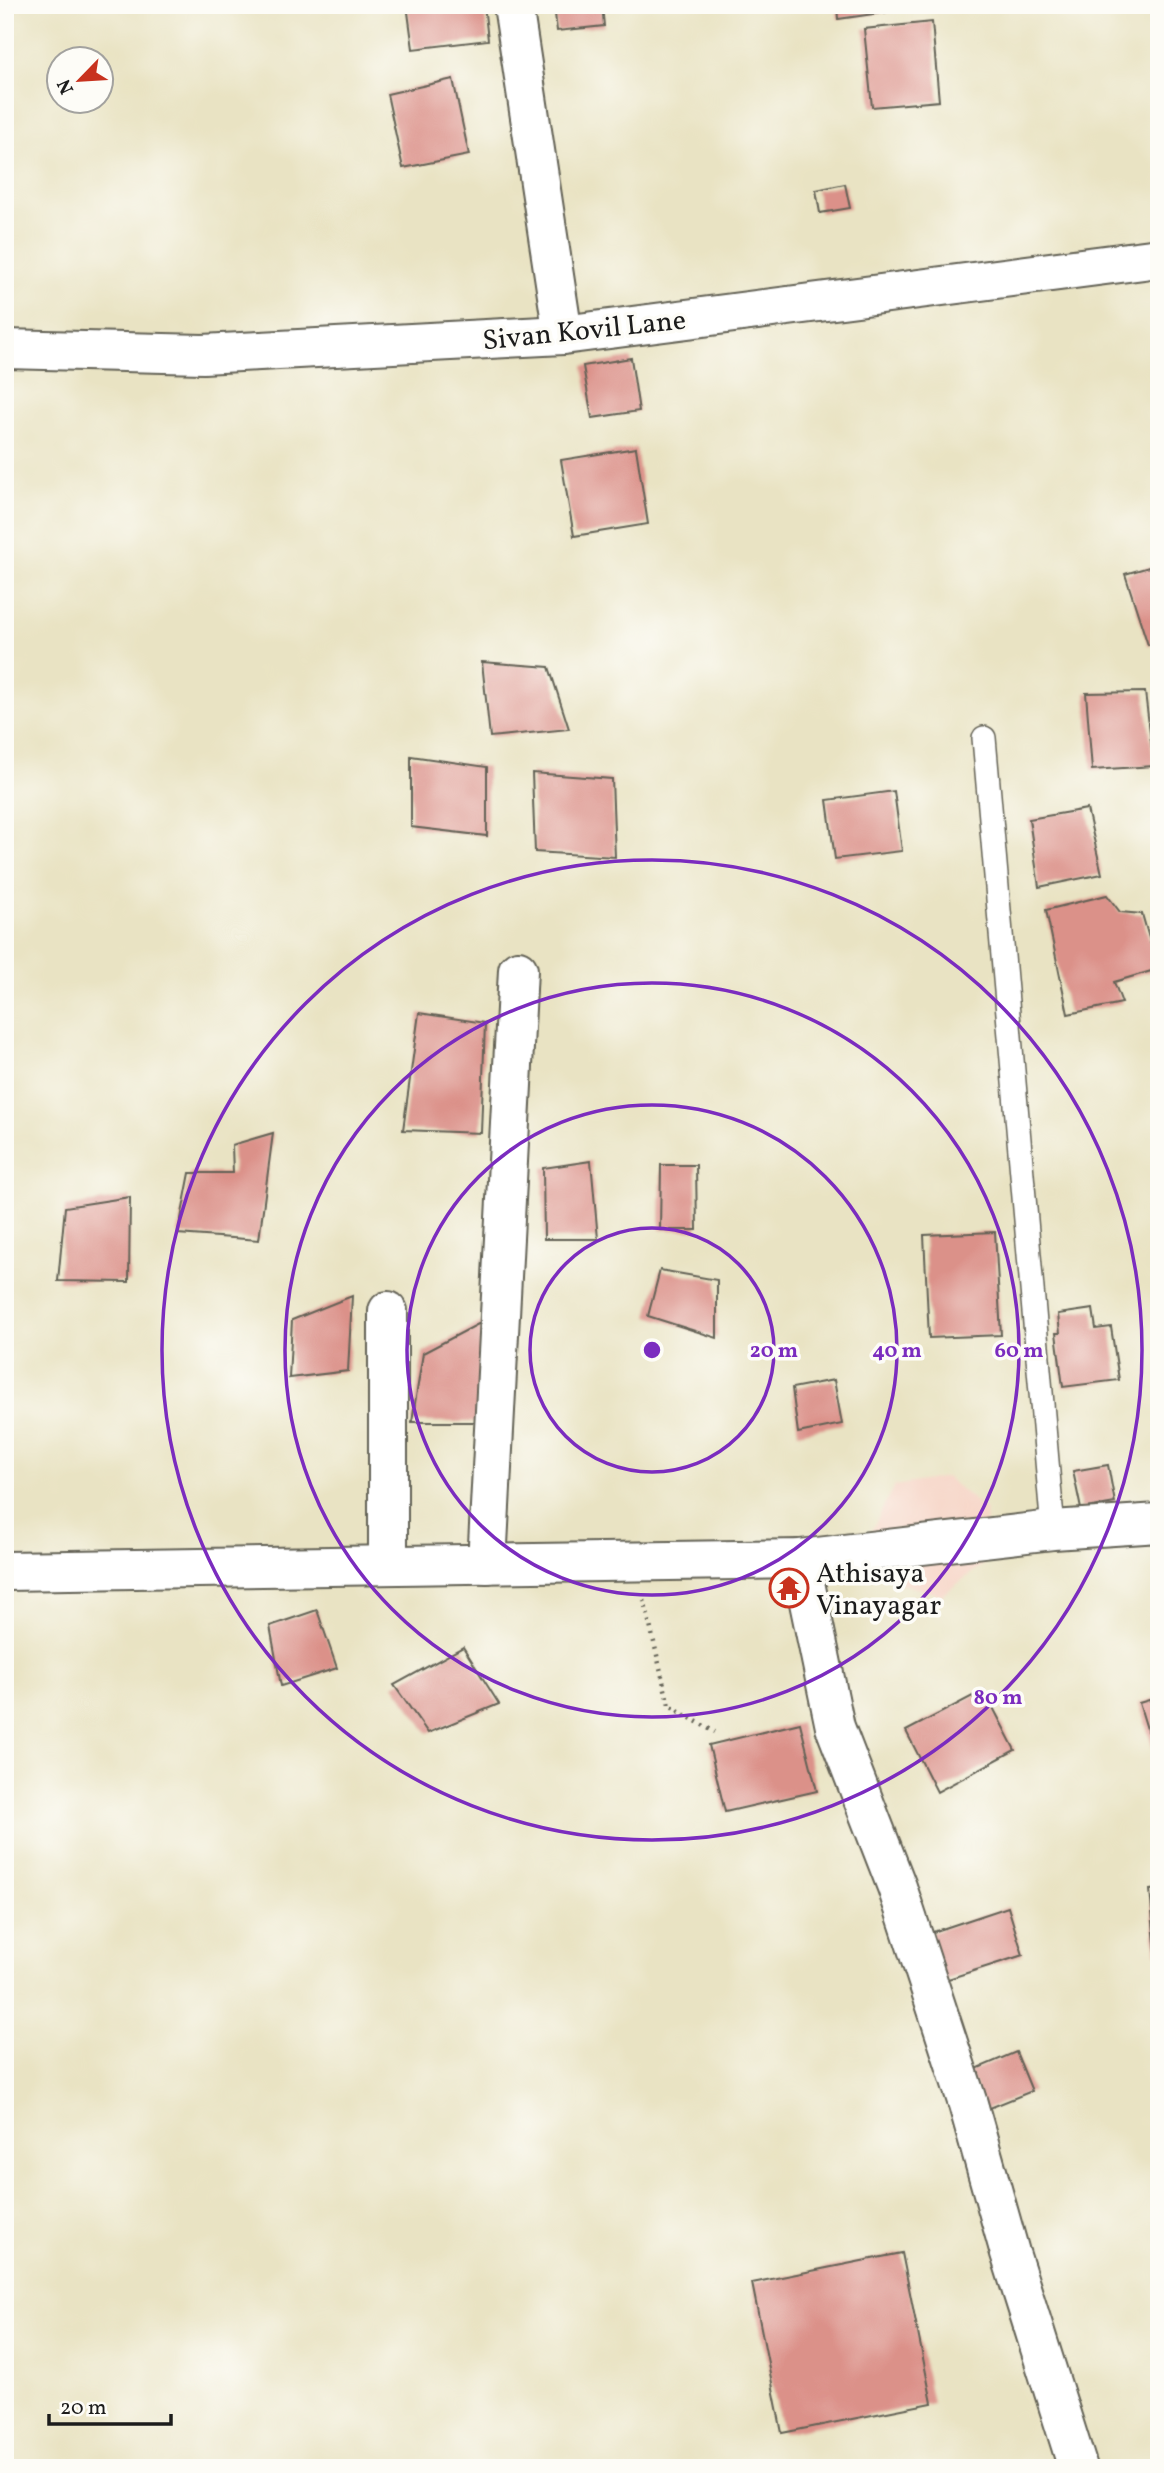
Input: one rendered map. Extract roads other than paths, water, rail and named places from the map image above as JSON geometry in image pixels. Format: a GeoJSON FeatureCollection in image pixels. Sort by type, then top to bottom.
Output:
{"type":"FeatureCollection","features":[{"type":"Feature","properties":{"kind":"street"},"geometry":{"type":"LineString","coordinates":[[513,5],[563,335]]}},
{"type":"Feature","properties":{"kind":"street","name":"Sivan Kovil Lane"},"geometry":{"type":"LineString","coordinates":[[5,349],[203,354],[563,335],[1159,258]]}},
{"type":"Feature","properties":{"kind":"street"},"geometry":{"type":"LineString","coordinates":[[487,1564],[518,970]]}},
{"type":"Feature","properties":{"kind":"street"},"geometry":{"type":"LineString","coordinates":[[388,1311],[388,1565]]}},
{"type":"Feature","properties":{"kind":"street"},"geometry":{"type":"LineString","coordinates":[[5,1571],[800,1559],[1053,1530],[1159,1523]]}},
{"type":"Feature","properties":{"kind":"street"},"geometry":{"type":"LineString","coordinates":[[800,1559],[835,1727],[910,1925],[968,2104],[1054,2400],[1078,2468]]}},
{"type":"Feature","properties":{"kind":"lane"},"geometry":{"type":"LineString","coordinates":[[984,738],[1053,1530]]}},
{"type":"Feature","properties":{"kind":"place","name":"Athisaya Vinayagar"},"geometry":{"type":"Point","coordinates":[789,1588]}}]}
